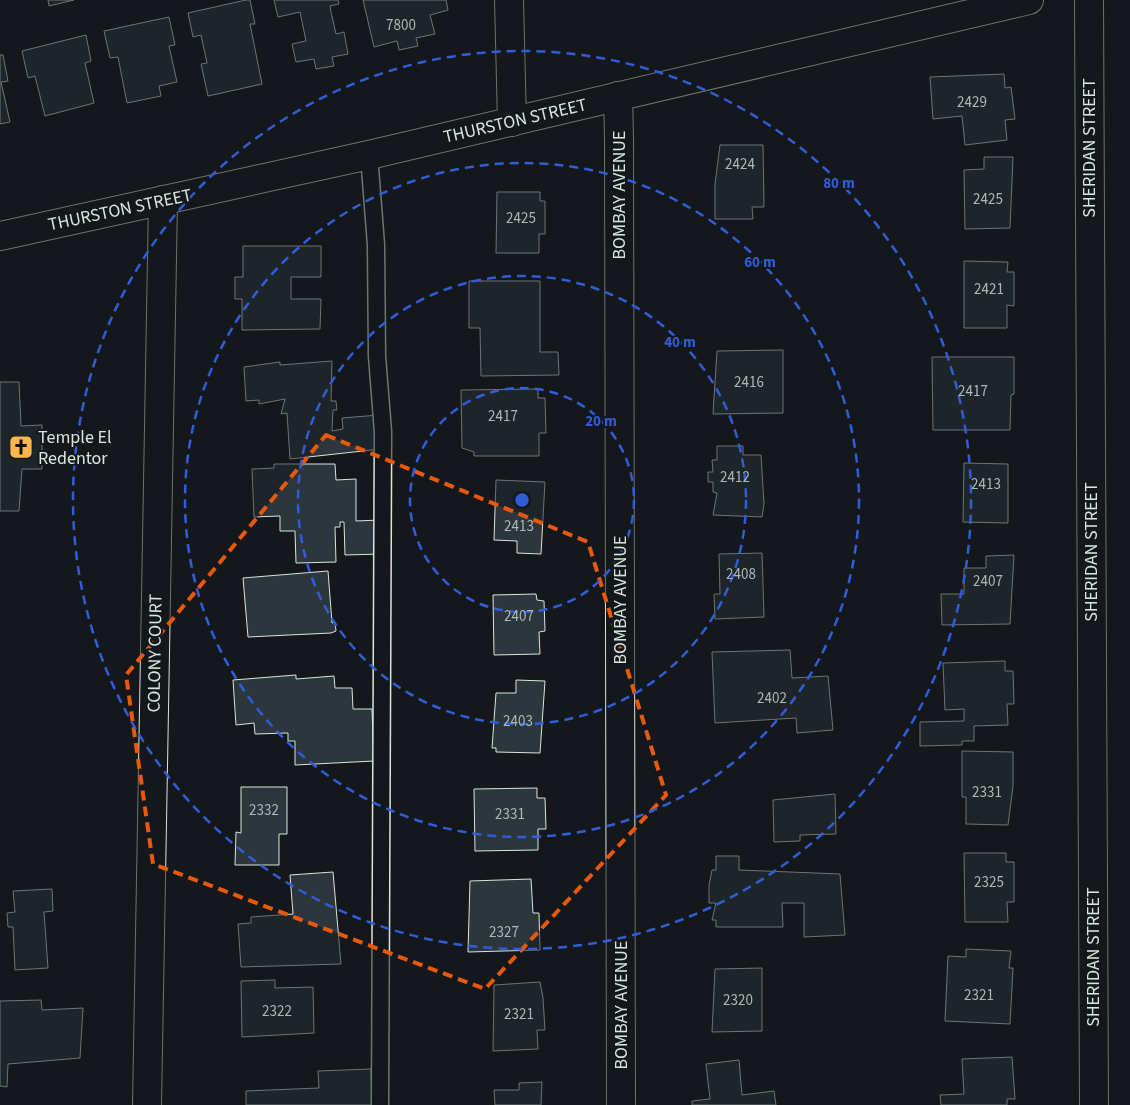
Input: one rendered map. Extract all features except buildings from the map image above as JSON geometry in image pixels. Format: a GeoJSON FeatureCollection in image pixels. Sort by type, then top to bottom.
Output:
{"type":"FeatureCollection","features":[{"type":"Feature","properties":{"kind":"street"},"geometry":{"type":"LineString","coordinates":[[509,0],[512,122]]}},
{"type":"Feature","properties":{"kind":"street","name":"THURSTON STREET"},"geometry":{"type":"LineString","coordinates":[[0,236],[369,155],[1029,0]]}},
{"type":"Feature","properties":{"kind":"street","name":"SHERIDAN STREET"},"geometry":{"type":"LineString","coordinates":[[1089,0],[1094,1105]]}},
{"type":"Feature","properties":{"kind":"street","name":"BOMBAY AVENUE"},"geometry":{"type":"LineString","coordinates":[[618,96],[621,1105]]}},
{"type":"Feature","properties":{"kind":"street","name":"COLONY COURT"},"geometry":{"type":"LineString","coordinates":[[147,1105],[163,200]]}},
{"type":"Feature","properties":{"kind":"lane"},"geometry":{"type":"LineString","coordinates":[[369,155],[376,245],[377,356],[383,432],[380,1105]]}},
{"type":"Feature","properties":{"kind":"highlighted area"},"geometry":{"type":"Polygon","coordinates":[[[326,435],[588,542],[666,795],[485,989],[153,864],[126,675],[326,435]]]}},
{"type":"Feature","properties":{"kind":"place","name":"Temple El Redentor"},"geometry":{"type":"Point","coordinates":[21,447]}}]}
